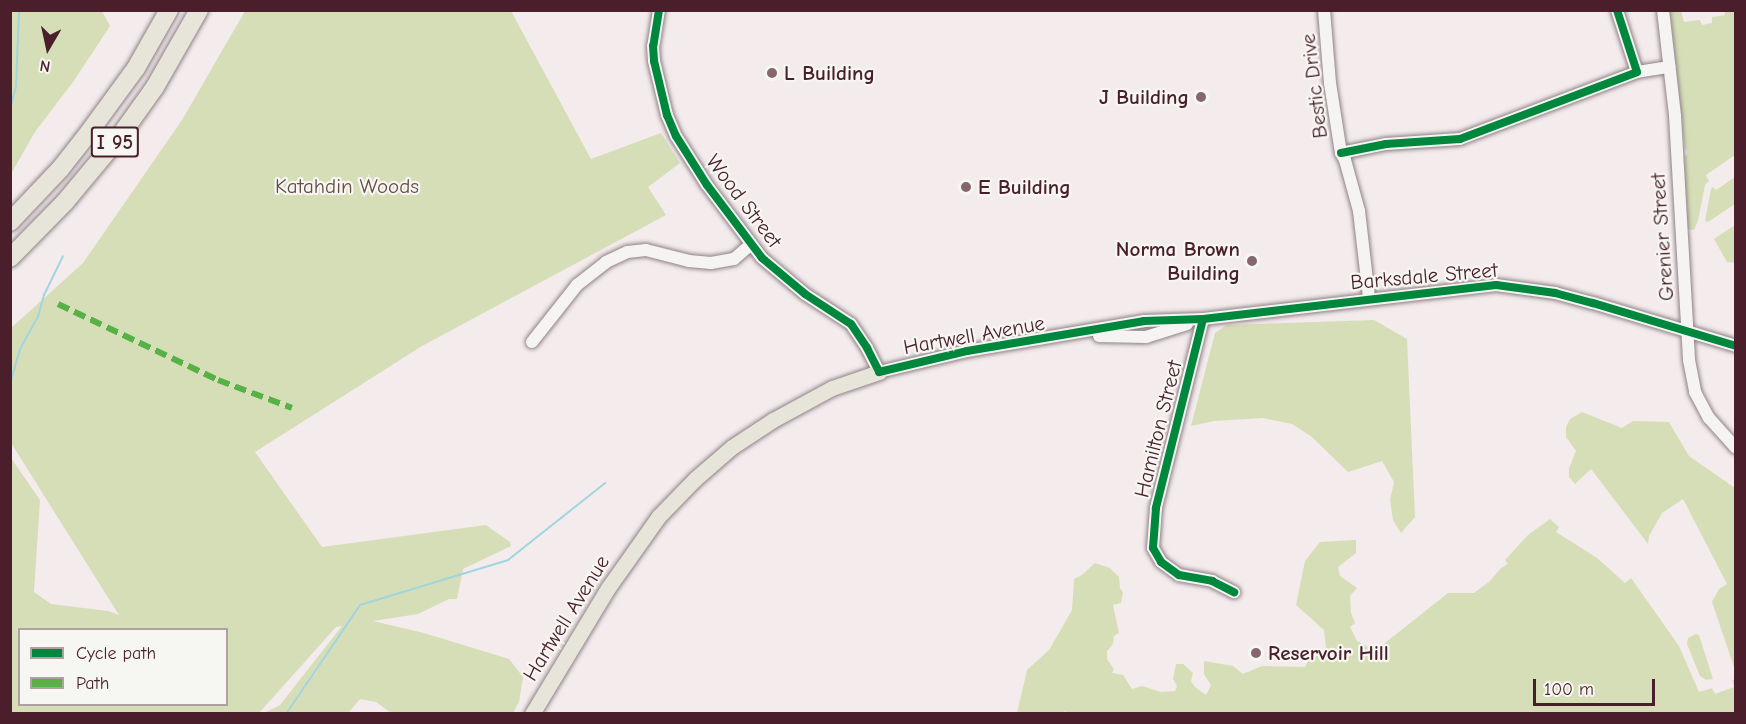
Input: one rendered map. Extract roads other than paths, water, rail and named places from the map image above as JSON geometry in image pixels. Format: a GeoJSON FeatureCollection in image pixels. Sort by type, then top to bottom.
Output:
{"type":"FeatureCollection","features":[{"type":"Feature","properties":{"kind":"highway","name":"I 95"},"geometry":{"type":"LineString","coordinates":[[10,222],[61,168],[87,135],[136,68],[169,10]]}},
{"type":"Feature","properties":{"kind":"highway","name":"I 95"},"geometry":{"type":"LineString","coordinates":[[10,258],[65,202],[120,136],[154,87],[199,10]]}},
{"type":"Feature","properties":{"kind":"main road","name":"Hartwell Avenue"},"geometry":{"type":"LineString","coordinates":[[532,714],[621,569],[659,516],[695,479],[732,447],[773,420],[832,388],[879,372]]}},
{"type":"Feature","properties":{"kind":"street","name":"Wood Street"},"geometry":{"type":"LineString","coordinates":[[658,10],[653,46],[654,61],[667,115],[676,136],[707,185],[762,258],[784,277],[850,324],[863,341],[879,372]]}},
{"type":"Feature","properties":{"kind":"street","name":"Bestic Drive"},"geometry":{"type":"LineString","coordinates":[[1324,10],[1329,82],[1341,153],[1357,202],[1369,298]]}},
{"type":"Feature","properties":{"kind":"street"},"geometry":{"type":"LineString","coordinates":[[1617,10],[1637,72]]}},
{"type":"Feature","properties":{"kind":"street","name":"Grenier Street"},"geometry":{"type":"LineString","coordinates":[[1663,10],[1670,67],[1689,332],[1689,360],[1695,392],[1709,418],[1736,448]]}},
{"type":"Feature","properties":{"kind":"street"},"geometry":{"type":"LineString","coordinates":[[1341,153],[1386,144],[1460,139],[1637,72],[1670,67]]}},
{"type":"Feature","properties":{"kind":"street"},"geometry":{"type":"LineString","coordinates":[[532,342],[577,285],[606,262],[627,252],[646,250],[689,261],[711,263],[734,259],[751,244]]}},
{"type":"Feature","properties":{"kind":"street","name":"Barksdale Street"},"geometry":{"type":"LineString","coordinates":[[1144,321],[1203,320],[1466,287],[1515,287],[1593,303],[1736,346]]}},
{"type":"Feature","properties":{"kind":"street","name":"Barksdale Street"},"geometry":{"type":"LineString","coordinates":[[1146,337],[1203,320]]}},
{"type":"Feature","properties":{"kind":"street","name":"Hamilton Street"},"geometry":{"type":"LineString","coordinates":[[1203,320],[1156,508],[1153,548],[1161,562],[1179,575],[1212,581],[1234,592]]}},
{"type":"Feature","properties":{"kind":"street","name":"Hartwell Avenue"},"geometry":{"type":"LineString","coordinates":[[879,372],[967,351],[1076,335],[1144,321]]}},
{"type":"Feature","properties":{"kind":"street","name":"Hartwell Avenue"},"geometry":{"type":"LineString","coordinates":[[1076,335],[1146,337]]}},
{"type":"Feature","properties":{"kind":"waterway"},"geometry":{"type":"LineString","coordinates":[[10,109],[16,86],[19,10]]}},
{"type":"Feature","properties":{"kind":"waterway"},"geometry":{"type":"LineString","coordinates":[[10,147],[10,161]]}},
{"type":"Feature","properties":{"kind":"waterway"},"geometry":{"type":"LineString","coordinates":[[10,384],[20,349],[38,317],[44,295],[63,256]]}},
{"type":"Feature","properties":{"kind":"waterway"},"geometry":{"type":"LineString","coordinates":[[286,714],[360,605],[508,560],[605,483]]}},
{"type":"Feature","properties":{"kind":"place","name":"L Building"},"geometry":{"type":"Point","coordinates":[772,73]}},
{"type":"Feature","properties":{"kind":"place","name":"J Building"},"geometry":{"type":"Point","coordinates":[1201,97]}},
{"type":"Feature","properties":{"kind":"place","name":"E Building"},"geometry":{"type":"Point","coordinates":[966,187]}},
{"type":"Feature","properties":{"kind":"place","name":"Norma Brown Building"},"geometry":{"type":"Point","coordinates":[1252,261]}},
{"type":"Feature","properties":{"kind":"place","name":"Reservoir Hill"},"geometry":{"type":"Point","coordinates":[1256,653]}},
{"type":"Feature","properties":{"kind":"park label","name":"Katahdin Woods"},"geometry":{"type":"Point","coordinates":[347,186]}}]}
